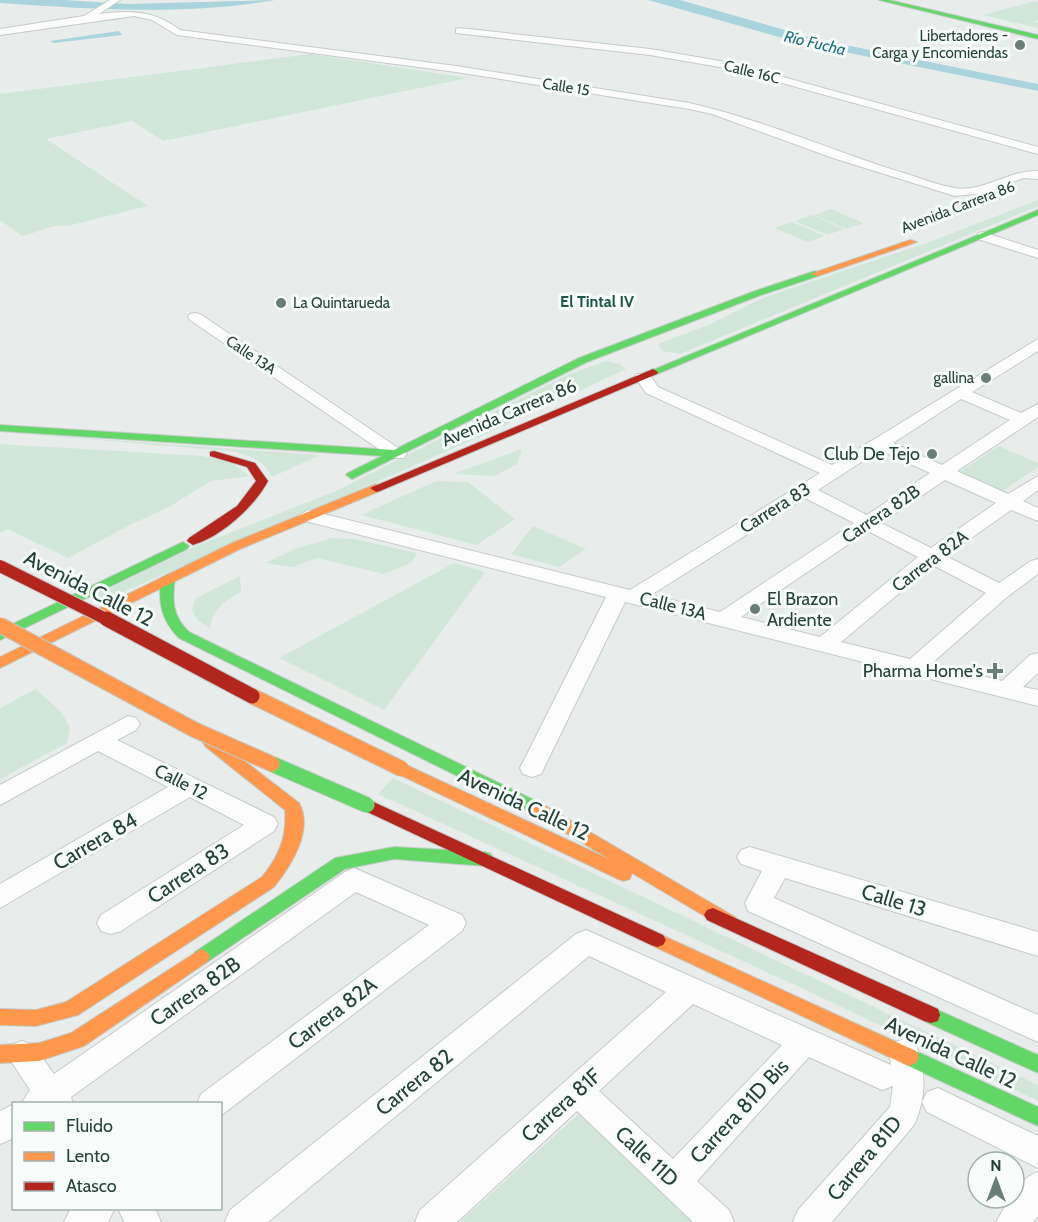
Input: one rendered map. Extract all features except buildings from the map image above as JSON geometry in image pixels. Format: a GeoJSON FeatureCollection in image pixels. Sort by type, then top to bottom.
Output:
{"type":"FeatureCollection","features":[{"type":"Feature","properties":{"kind":"main road"},"geometry":{"type":"LineString","coordinates":[[882,0],[1038,37]]}},
{"type":"Feature","properties":{"kind":"main road"},"geometry":{"type":"LineString","coordinates":[[904,0],[1038,31]]}},
{"type":"Feature","properties":{"kind":"main road","name":"Avenida Carrera 86"},"geometry":{"type":"LineString","coordinates":[[0,663],[168,578],[308,516],[620,387],[632,373],[633,367],[690,358],[1038,212]]}},
{"type":"Feature","properties":{"kind":"main road","name":"Avenida Carrera 86"},"geometry":{"type":"LineString","coordinates":[[338,482],[583,360],[758,293],[862,261],[929,236]]}},
{"type":"Feature","properties":{"kind":"main road"},"geometry":{"type":"LineString","coordinates":[[658,331],[654,351],[690,358]]}},
{"type":"Feature","properties":{"kind":"main road"},"geometry":{"type":"LineString","coordinates":[[583,360],[609,358],[633,367]]}},
{"type":"Feature","properties":{"kind":"main road"},"geometry":{"type":"LineString","coordinates":[[0,428],[398,454]]}},
{"type":"Feature","properties":{"kind":"main road"},"geometry":{"type":"LineString","coordinates":[[0,439],[209,453],[232,457],[251,465],[262,482],[259,493],[247,505],[193,541]]}},
{"type":"Feature","properties":{"kind":"main road"},"geometry":{"type":"LineString","coordinates":[[0,636],[193,541],[255,516]]}},
{"type":"Feature","properties":{"kind":"main road","name":"Avenida Calle 12"},"geometry":{"type":"LineString","coordinates":[[0,566],[215,678],[506,820],[1038,1064]]}},
{"type":"Feature","properties":{"kind":"main road"},"geometry":{"type":"LineString","coordinates":[[168,578],[165,597],[166,613],[169,621],[184,635],[550,815],[729,922]]}},
{"type":"Feature","properties":{"kind":"main road","name":"Avenida Calle 12"},"geometry":{"type":"LineString","coordinates":[[0,625],[195,730],[485,859],[1038,1117]]}},
{"type":"Feature","properties":{"kind":"main road"},"geometry":{"type":"LineString","coordinates":[[0,1017],[20,1020],[45,1018],[71,1009],[267,882],[283,865],[293,850],[297,828],[293,807],[195,730]]}},
{"type":"Feature","properties":{"kind":"main road"},"geometry":{"type":"LineString","coordinates":[[11,1054],[49,1050],[76,1040],[340,863],[381,851],[415,851],[485,859]]}},
{"type":"Feature","properties":{"kind":"street"},"geometry":{"type":"LineString","coordinates":[[86,18],[116,0]]}},
{"type":"Feature","properties":{"kind":"street","name":"Calle 15"},"geometry":{"type":"LineString","coordinates":[[0,32],[86,18],[127,14],[154,15],[170,24],[177,32],[456,69],[689,106],[715,112],[837,156],[955,192],[980,190],[1022,174],[1038,175]]}},
{"type":"Feature","properties":{"kind":"street","name":"Calle 16C"},"geometry":{"type":"LineString","coordinates":[[459,31],[650,52],[732,66],[1038,151]]}},
{"type":"Feature","properties":{"kind":"street"},"geometry":{"type":"LineString","coordinates":[[983,236],[1038,254]]}},
{"type":"Feature","properties":{"kind":"street","name":"Calle 13A"},"geometry":{"type":"LineString","coordinates":[[195,317],[398,454]]}},
{"type":"Feature","properties":{"kind":"street","name":"Carrera 83"},"geometry":{"type":"LineString","coordinates":[[627,594],[804,490],[1038,344]]}},
{"type":"Feature","properties":{"kind":"street"},"geometry":{"type":"LineString","coordinates":[[633,367],[652,390],[833,472]]}},
{"type":"Feature","properties":{"kind":"street"},"geometry":{"type":"LineString","coordinates":[[960,393],[1030,414]]}},
{"type":"Feature","properties":{"kind":"street","name":"Carrera 82B"},"geometry":{"type":"LineString","coordinates":[[724,619],[1030,414]]}},
{"type":"Feature","properties":{"kind":"street"},"geometry":{"type":"LineString","coordinates":[[879,443],[1038,515]]}},
{"type":"Feature","properties":{"kind":"street","name":"Carrera 82A"},"geometry":{"type":"LineString","coordinates":[[825,644],[932,556],[1038,482]]}},
{"type":"Feature","properties":{"kind":"street"},"geometry":{"type":"LineString","coordinates":[[804,490],[1000,592]]}},
{"type":"Feature","properties":{"kind":"street","name":"Calle 13A"},"geometry":{"type":"LineString","coordinates":[[308,516],[1038,698]]}},
{"type":"Feature","properties":{"kind":"street"},"geometry":{"type":"LineString","coordinates":[[914,667],[1000,592],[1038,565]]}},
{"type":"Feature","properties":{"kind":"street"},"geometry":{"type":"LineString","coordinates":[[531,768],[627,594]]}},
{"type":"Feature","properties":{"kind":"street"},"geometry":{"type":"LineString","coordinates":[[1006,690],[1038,660]]}},
{"type":"Feature","properties":{"kind":"street"},"geometry":{"type":"LineString","coordinates":[[0,796],[128,724]]}},
{"type":"Feature","properties":{"kind":"street","name":"Calle 12"},"geometry":{"type":"LineString","coordinates":[[98,741],[265,824]]}},
{"type":"Feature","properties":{"kind":"street","name":"Carrera 84"},"geometry":{"type":"LineString","coordinates":[[0,897],[189,786]]}},
{"type":"Feature","properties":{"kind":"street","name":"Carrera 83"},"geometry":{"type":"LineString","coordinates":[[111,923],[265,824]]}},
{"type":"Feature","properties":{"kind":"street","name":"Calle 13"},"geometry":{"type":"LineString","coordinates":[[750,856],[1038,944]]}},
{"type":"Feature","properties":{"kind":"street"},"geometry":{"type":"LineString","coordinates":[[778,865],[758,903],[1038,1029]]}},
{"type":"Feature","properties":{"kind":"street","name":"Carrera 82B"},"geometry":{"type":"LineString","coordinates":[[48,1100],[354,879]]}},
{"type":"Feature","properties":{"kind":"street","name":"Carrera 82A"},"geometry":{"type":"LineString","coordinates":[[215,1102],[452,923],[354,879]]}},
{"type":"Feature","properties":{"kind":"street","name":"Carrera 82"},"geometry":{"type":"LineString","coordinates":[[242,1222],[586,942],[689,989]]}},
{"type":"Feature","properties":{"kind":"street"},"geometry":{"type":"LineString","coordinates":[[689,989],[882,1076]]}},
{"type":"Feature","properties":{"kind":"street","name":"Carrera 81F"},"geometry":{"type":"LineString","coordinates":[[432,1222],[689,989]]}},
{"type":"Feature","properties":{"kind":"street","name":"Carrera 81D Bis"},"geometry":{"type":"LineString","coordinates":[[674,1182],[805,1041]]}},
{"type":"Feature","properties":{"kind":"street","name":"Carrera 81D"},"geometry":{"type":"LineString","coordinates":[[810,1222],[903,1115],[909,1095],[909,1076],[904,1053]]}},
{"type":"Feature","properties":{"kind":"street"},"geometry":{"type":"LineString","coordinates":[[11,1054],[48,1100]]}},
{"type":"Feature","properties":{"kind":"street","name":"Calle 11D"},"geometry":{"type":"LineString","coordinates":[[577,1090],[717,1222]]}},
{"type":"Feature","properties":{"kind":"street"},"geometry":{"type":"LineString","coordinates":[[938,1102],[1038,1153]]}},
{"type":"Feature","properties":{"kind":"street"},"geometry":{"type":"LineString","coordinates":[[1013,1222],[1038,1188]]}},
{"type":"Feature","properties":{"kind":"street"},"geometry":{"type":"LineString","coordinates":[[81,1222],[98,1210]]}},
{"type":"Feature","properties":{"kind":"street"},"geometry":{"type":"LineString","coordinates":[[135,1210],[144,1222]]}},
{"type":"Feature","properties":{"kind":"green space"},"geometry":{"type":"Polygon","coordinates":[[[1038,2],[1038,20],[1033,22],[1038,23],[1038,28],[983,15],[1038,2]]]}},
{"type":"Feature","properties":{"kind":"green space"},"geometry":{"type":"Polygon","coordinates":[[[310,54],[468,78],[163,141],[132,121],[46,139],[148,206],[67,226],[50,227],[22,236],[0,220],[0,94],[310,54]]]}},
{"type":"Feature","properties":{"kind":"green space"},"geometry":{"type":"Polygon","coordinates":[[[1038,200],[1038,206],[680,354],[662,351],[658,344],[713,323],[763,298],[932,241],[1038,200]]]}},
{"type":"Feature","properties":{"kind":"green space"},"geometry":{"type":"Polygon","coordinates":[[[831,209],[864,223],[847,229],[814,215],[831,209]]]}},
{"type":"Feature","properties":{"kind":"green space"},"geometry":{"type":"Polygon","coordinates":[[[812,215],[844,229],[827,235],[794,221],[812,215]]]}},
{"type":"Feature","properties":{"kind":"green space"},"geometry":{"type":"Polygon","coordinates":[[[792,222],[825,236],[808,242],[774,228],[792,222]]]}},
{"type":"Feature","properties":{"kind":"green space"},"geometry":{"type":"Polygon","coordinates":[[[606,361],[620,364],[626,369],[484,435],[98,603],[91,598],[194,547],[336,491],[565,376],[606,361]]]}},
{"type":"Feature","properties":{"kind":"green space"},"geometry":{"type":"Polygon","coordinates":[[[0,432],[320,455],[272,477],[269,471],[254,458],[229,451],[0,432]]]}},
{"type":"Feature","properties":{"kind":"green space"},"geometry":{"type":"Polygon","coordinates":[[[0,444],[202,456],[230,462],[250,476],[211,481],[169,507],[68,558],[8,529],[0,533],[0,444]]]}},
{"type":"Feature","properties":{"kind":"green space"},"geometry":{"type":"Polygon","coordinates":[[[999,446],[1038,463],[1038,467],[1001,492],[958,473],[999,446]]]}},
{"type":"Feature","properties":{"kind":"green space"},"geometry":{"type":"Polygon","coordinates":[[[522,449],[517,464],[495,476],[453,474],[522,449]]]}},
{"type":"Feature","properties":{"kind":"green space"},"geometry":{"type":"Polygon","coordinates":[[[436,481],[468,482],[515,519],[477,545],[361,515],[436,481]]]}},
{"type":"Feature","properties":{"kind":"green space"},"geometry":{"type":"Polygon","coordinates":[[[533,526],[586,549],[559,567],[511,554],[533,526]]]}},
{"type":"Feature","properties":{"kind":"green space"},"geometry":{"type":"Polygon","coordinates":[[[332,538],[354,539],[417,553],[411,563],[384,574],[317,558],[293,567],[265,563],[295,549],[332,538]]]}},
{"type":"Feature","properties":{"kind":"green space"},"geometry":{"type":"Polygon","coordinates":[[[454,563],[485,572],[384,710],[279,658],[454,563]]]}},
{"type":"Feature","properties":{"kind":"green space"},"geometry":{"type":"Polygon","coordinates":[[[240,576],[241,592],[220,606],[210,628],[197,620],[192,609],[196,598],[240,576]]]}},
{"type":"Feature","properties":{"kind":"green space"},"geometry":{"type":"Polygon","coordinates":[[[36,689],[61,712],[70,727],[67,743],[0,779],[0,708],[36,689]]]}},
{"type":"Feature","properties":{"kind":"green space"},"geometry":{"type":"Polygon","coordinates":[[[393,778],[1038,1085],[1038,1101],[808,991],[378,794],[393,778]]]}},
{"type":"Feature","properties":{"kind":"green space"},"geometry":{"type":"Polygon","coordinates":[[[581,1112],[696,1222],[460,1222],[581,1112]]]}},
{"type":"Feature","properties":{"kind":"water"},"geometry":{"type":"Polygon","coordinates":[[[0,0],[64,0],[128,4],[275,0],[207,8],[138,10],[0,3],[0,0]]]}},
{"type":"Feature","properties":{"kind":"water","name":"Río Fucha"},"geometry":{"type":"Polygon","coordinates":[[[648,0],[680,0],[816,39],[1038,84],[1038,91],[800,43],[648,0]]]}},
{"type":"Feature","properties":{"kind":"waterway"},"geometry":{"type":"LineString","coordinates":[[54,41],[119,33]]}},
{"type":"Feature","properties":{"kind":"traffic: fast"},"geometry":{"type":"LineString","coordinates":[[882,0],[1038,37]]}},
{"type":"Feature","properties":{"kind":"traffic: fast"},"geometry":{"type":"LineString","coordinates":[[653,372],[1038,212]]}},
{"type":"Feature","properties":{"kind":"traffic: fast"},"geometry":{"type":"LineString","coordinates":[[352,475],[583,360],[758,293],[815,274]]}},
{"type":"Feature","properties":{"kind":"traffic: fast"},"geometry":{"type":"LineString","coordinates":[[0,428],[393,453]]}},
{"type":"Feature","properties":{"kind":"traffic: fast"},"geometry":{"type":"LineString","coordinates":[[0,636],[183,546]]}},
{"type":"Feature","properties":{"kind":"traffic: fast"},"geometry":{"type":"LineString","coordinates":[[168,578],[167,610],[173,623],[184,635],[538,809]]}},
{"type":"Feature","properties":{"kind":"traffic: fast"},"geometry":{"type":"LineString","coordinates":[[272,764],[367,805]]}},
{"type":"Feature","properties":{"kind":"traffic: fast"},"geometry":{"type":"LineString","coordinates":[[201,957],[341,863],[394,853],[485,859]]}},
{"type":"Feature","properties":{"kind":"traffic: fast"},"geometry":{"type":"LineString","coordinates":[[931,1015],[1038,1064]]}},
{"type":"Feature","properties":{"kind":"traffic: fast"},"geometry":{"type":"LineString","coordinates":[[909,1057],[1038,1117]]}},
{"type":"Feature","properties":{"kind":"traffic: slow"},"geometry":{"type":"LineString","coordinates":[[815,274],[913,242]]}},
{"type":"Feature","properties":{"kind":"traffic: slow"},"geometry":{"type":"LineString","coordinates":[[0,663],[236,546],[376,488]]}},
{"type":"Feature","properties":{"kind":"traffic: slow"},"geometry":{"type":"LineString","coordinates":[[0,625],[195,730],[272,764]]}},
{"type":"Feature","properties":{"kind":"traffic: slow"},"geometry":{"type":"LineString","coordinates":[[252,696],[402,769]]}},
{"type":"Feature","properties":{"kind":"traffic: slow"},"geometry":{"type":"LineString","coordinates":[[0,1017],[36,1018],[71,1009],[268,882],[275,873],[290,848],[294,829],[293,807],[211,743]]}},
{"type":"Feature","properties":{"kind":"traffic: slow"},"geometry":{"type":"LineString","coordinates":[[402,769],[624,874]]}},
{"type":"Feature","properties":{"kind":"traffic: slow"},"geometry":{"type":"LineString","coordinates":[[538,809],[729,922]]}},
{"type":"Feature","properties":{"kind":"traffic: slow"},"geometry":{"type":"LineString","coordinates":[[657,940],[909,1057]]}},
{"type":"Feature","properties":{"kind":"traffic: slow"},"geometry":{"type":"LineString","coordinates":[[0,1054],[39,1052],[77,1040],[201,957]]}},
{"type":"Feature","properties":{"kind":"traffic: jam"},"geometry":{"type":"LineString","coordinates":[[376,488],[653,372]]}},
{"type":"Feature","properties":{"kind":"traffic: jam"},"geometry":{"type":"LineString","coordinates":[[193,541],[242,509],[250,501],[262,481],[251,465],[214,454]]}},
{"type":"Feature","properties":{"kind":"traffic: jam"},"geometry":{"type":"LineString","coordinates":[[0,566],[59,594],[252,696]]}},
{"type":"Feature","properties":{"kind":"traffic: jam"},"geometry":{"type":"LineString","coordinates":[[367,805],[657,940]]}},
{"type":"Feature","properties":{"kind":"traffic: jam"},"geometry":{"type":"LineString","coordinates":[[713,915],[931,1015]]}},
{"type":"Feature","properties":{"kind":"place","name":"Libertadores - Carga y Encomiendas"},"geometry":{"type":"Point","coordinates":[1020,45]}},
{"type":"Feature","properties":{"kind":"place","name":"La Quintarueda"},"geometry":{"type":"Point","coordinates":[281,303]}},
{"type":"Feature","properties":{"kind":"place","name":"gallina"},"geometry":{"type":"Point","coordinates":[986,378]}},
{"type":"Feature","properties":{"kind":"place","name":"Club De Tejo"},"geometry":{"type":"Point","coordinates":[932,454]}},
{"type":"Feature","properties":{"kind":"place","name":"El Brazon Ardiente"},"geometry":{"type":"Point","coordinates":[755,609]}},
{"type":"Feature","properties":{"kind":"place","name":"Pharma Home's"},"geometry":{"type":"Point","coordinates":[995,671]}},
{"type":"Feature","properties":{"kind":"district","name":"El Tintal IV"},"geometry":{"type":"Point","coordinates":[597,301]}}]}
